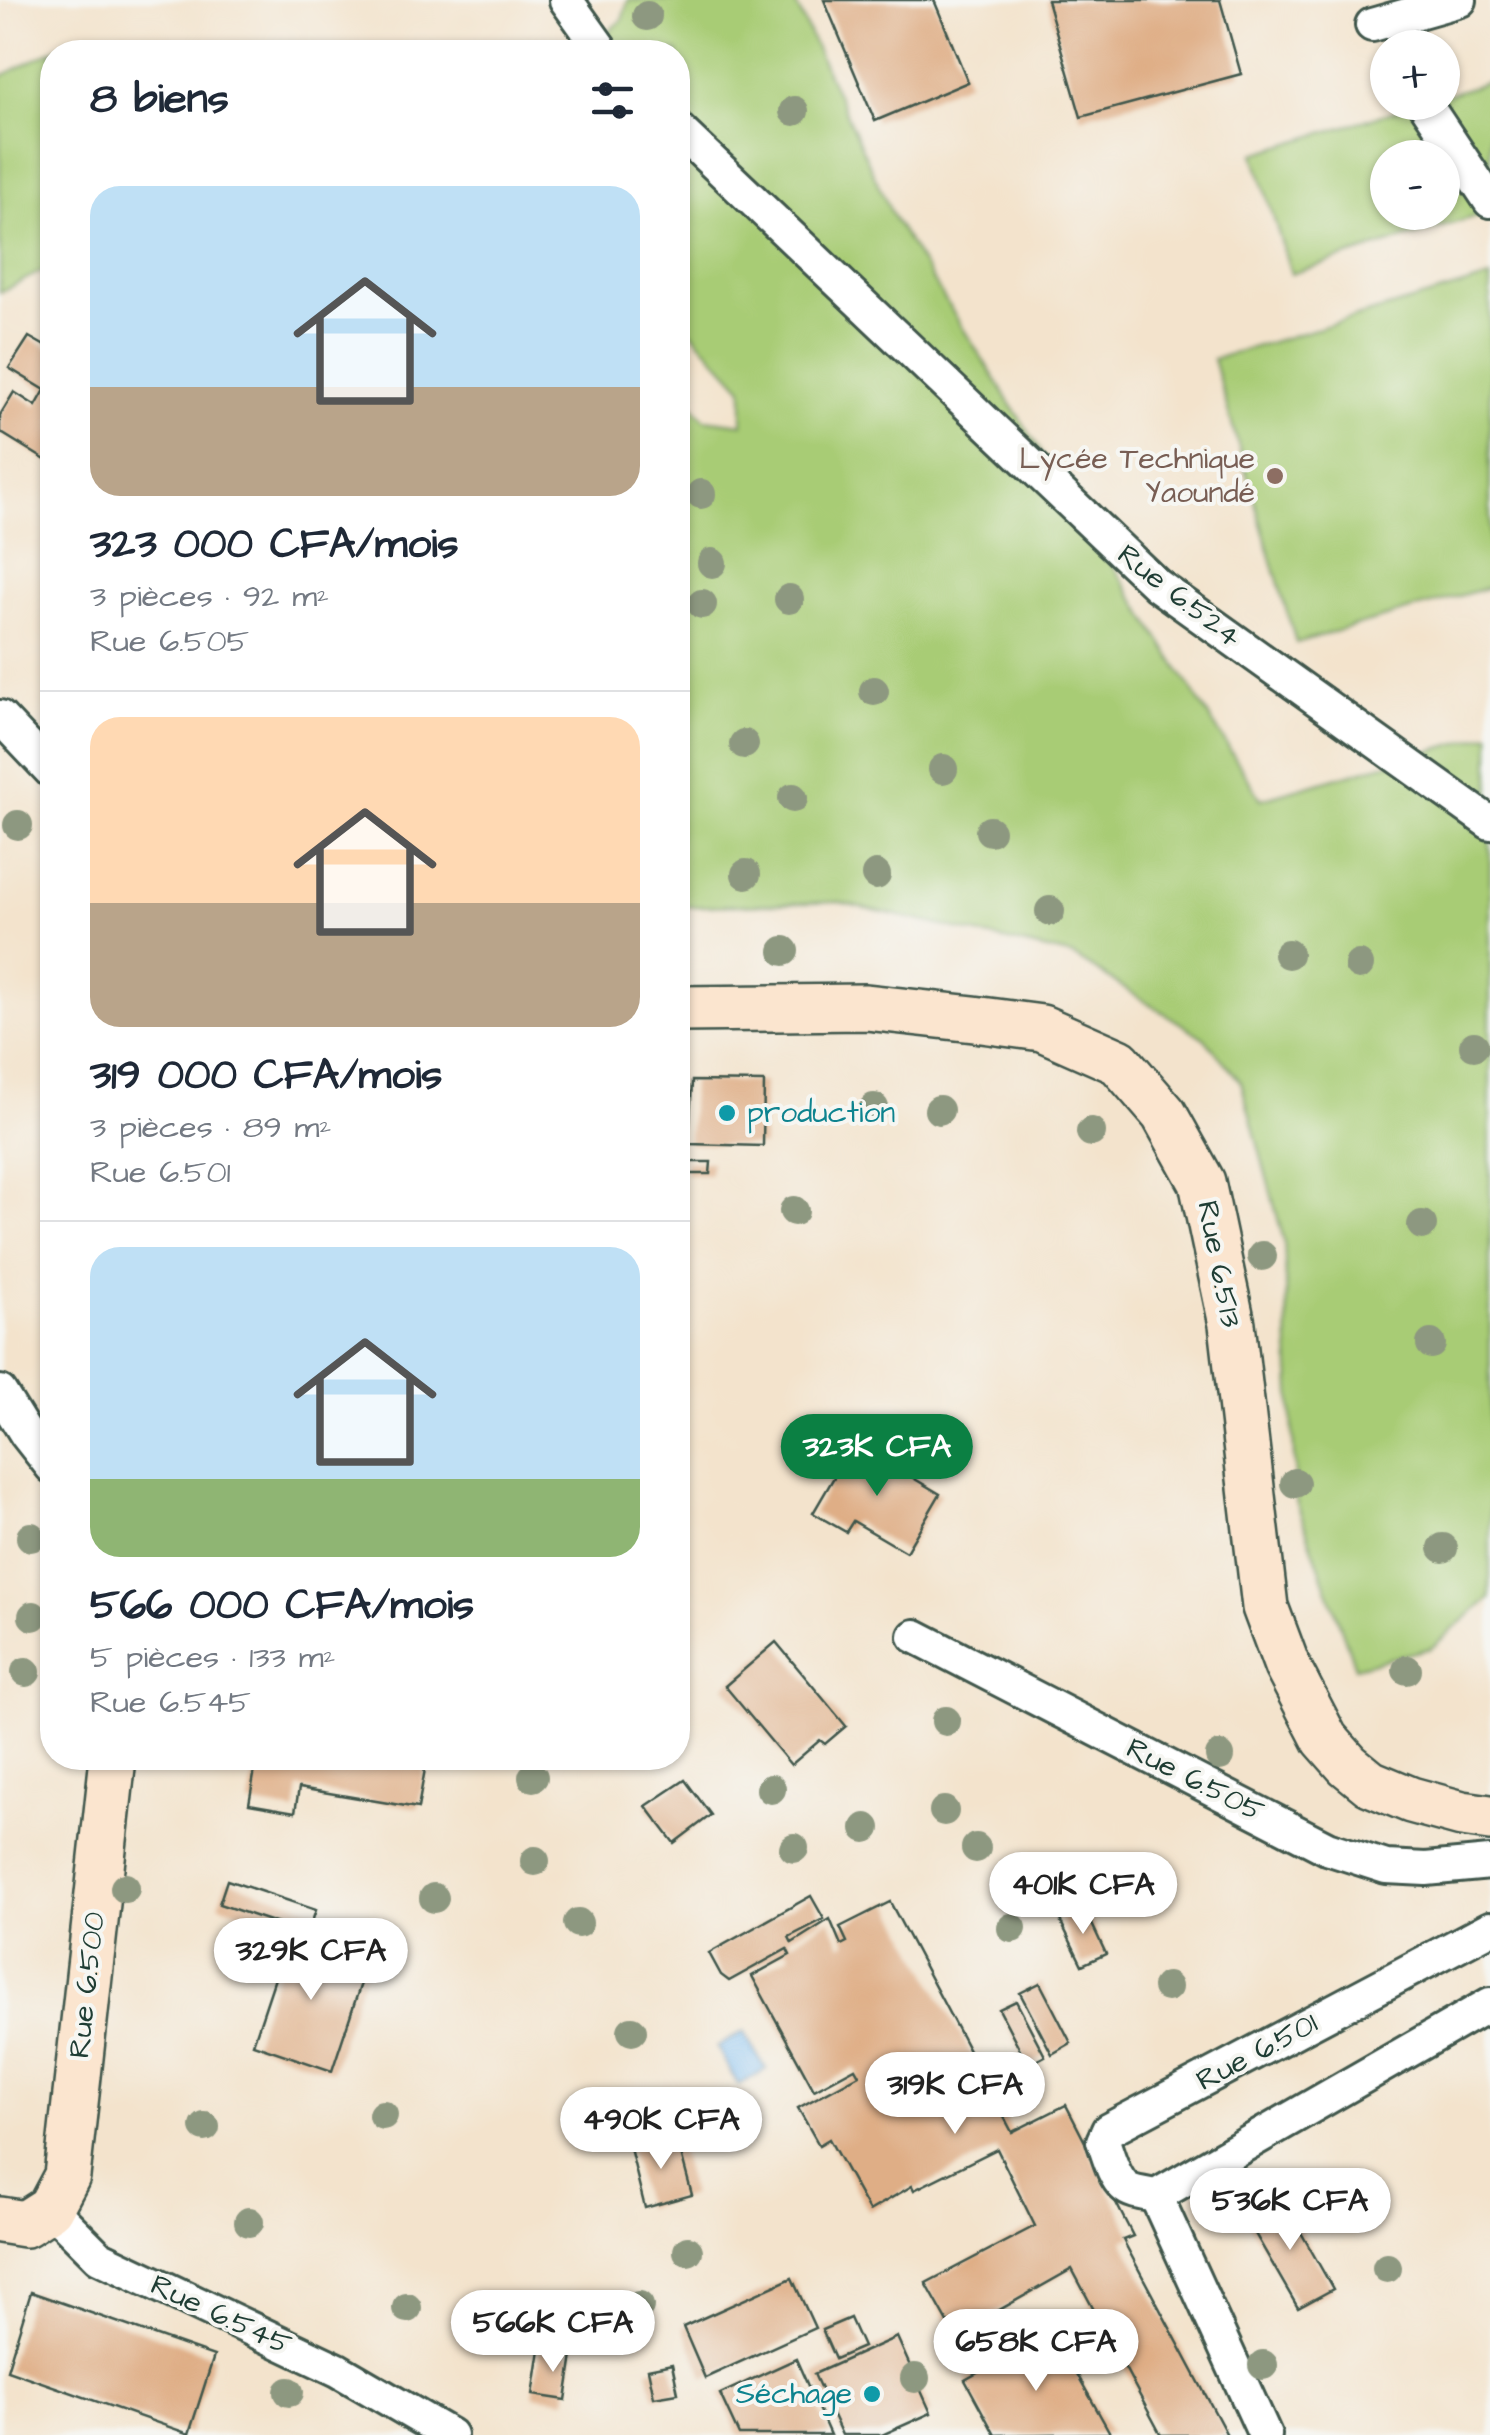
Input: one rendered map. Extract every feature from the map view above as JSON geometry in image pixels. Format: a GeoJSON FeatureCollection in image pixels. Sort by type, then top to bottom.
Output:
{"type":"FeatureCollection","features":[{"type":"Feature","properties":{"kind":"street"},"geometry":{"type":"LineString","coordinates":[[566,0],[594,40]]}},
{"type":"Feature","properties":{"kind":"street"},"geometry":{"type":"LineString","coordinates":[[1376,25],[1460,0]]}},
{"type":"Feature","properties":{"kind":"street"},"geometry":{"type":"LineString","coordinates":[[1436,120],[1490,201]]}},
{"type":"Feature","properties":{"kind":"street","name":"Rue 6.524"},"geometry":{"type":"LineString","coordinates":[[690,141],[1156,585],[1490,824]]}},
{"type":"Feature","properties":{"kind":"street"},"geometry":{"type":"LineString","coordinates":[[0,718],[40,760]]}},
{"type":"Feature","properties":{"kind":"street","name":"Rue 6.513"},"geometry":{"type":"LineString","coordinates":[[690,1010],[866,1007],[974,1019],[1042,1028],[1119,1062],[1164,1114],[1202,1182],[1232,1324],[1264,1607],[1286,1666],[1326,1740],[1370,1783],[1411,1800],[1490,1818]]}},
{"type":"Feature","properties":{"kind":"street"},"geometry":{"type":"LineString","coordinates":[[0,1392],[40,1451]]}},
{"type":"Feature","properties":{"kind":"street","name":"Rue 6.505"},"geometry":{"type":"LineString","coordinates":[[916,1636],[1327,1848],[1386,1867],[1426,1869],[1490,1863]]}},
{"type":"Feature","properties":{"kind":"street","name":"Rue 6.500"},"geometry":{"type":"LineString","coordinates":[[50,2208],[66,2176],[112,1770]]}},
{"type":"Feature","properties":{"kind":"street","name":"Rue 6.501"},"geometry":{"type":"LineString","coordinates":[[1156,2196],[1124,2186],[1103,2140],[1108,2130],[1490,1928]]}},
{"type":"Feature","properties":{"kind":"street"},"geometry":{"type":"LineString","coordinates":[[1264,2435],[1156,2196],[1490,2004]]}},
{"type":"Feature","properties":{"kind":"street"},"geometry":{"type":"LineString","coordinates":[[0,2220],[25,2224],[50,2208]]}},
{"type":"Feature","properties":{"kind":"street","name":"Rue 6.545"},"geometry":{"type":"LineString","coordinates":[[50,2208],[99,2257],[338,2370],[450,2435]]}},
{"type":"Feature","properties":{"kind":"green space"},"geometry":{"type":"Polygon","coordinates":[[[628,0],[794,0],[895,221],[1261,799],[1490,734],[1490,1598],[1431,1648],[1355,1667],[1296,1501],[1284,1241],[1241,1082],[1204,1038],[1073,956],[839,902],[690,907],[690,403],[705,419],[743,424],[743,388],[690,330],[690,40],[598,40],[622,20],[628,0]]]}},
{"type":"Feature","properties":{"kind":"green space"},"geometry":{"type":"Polygon","coordinates":[[[40,57],[40,272],[0,292],[0,77],[40,57]]]}},
{"type":"Feature","properties":{"kind":"green space"},"geometry":{"type":"Polygon","coordinates":[[[1490,81],[1490,212],[1460,221],[1460,140],[1370,140],[1370,230],[1432,230],[1291,274],[1254,154],[1370,119],[1460,120],[1460,91],[1490,81]]]}},
{"type":"Feature","properties":{"kind":"green space"},"geometry":{"type":"Polygon","coordinates":[[[1490,278],[1490,587],[1296,643],[1213,359],[1490,278]]]}},
{"type":"Feature","properties":{"kind":"water"},"geometry":{"type":"Polygon","coordinates":[[[744,2032],[766,2069],[738,2085],[717,2047],[744,2032]]]}},
{"type":"Feature","properties":{"kind":"building"},"geometry":{"type":"Polygon","coordinates":[[[824,0],[934,0],[968,82],[875,121],[824,0]]]}},
{"type":"Feature","properties":{"kind":"building"},"geometry":{"type":"Polygon","coordinates":[[[1047,0],[1220,0],[1241,74],[1081,117],[1047,0]]]}},
{"type":"Feature","properties":{"kind":"building"},"geometry":{"type":"Polygon","coordinates":[[[29,337],[40,343],[40,387],[9,368],[29,337]]]}},
{"type":"Feature","properties":{"kind":"building"},"geometry":{"type":"Polygon","coordinates":[[[14,392],[36,406],[40,399],[40,457],[0,432],[0,415],[14,392]]]}},
{"type":"Feature","properties":{"kind":"building","name":"production"},"geometry":{"type":"Polygon","coordinates":[[[692,1081],[764,1082],[763,1146],[690,1144],[692,1081]]]}},
{"type":"Feature","properties":{"kind":"building"},"geometry":{"type":"Polygon","coordinates":[[[690,1162],[711,1162],[710,1174],[690,1174],[690,1162]]]}},
{"type":"Feature","properties":{"kind":"building"},"geometry":{"type":"Polygon","coordinates":[[[854,1443],[940,1494],[906,1552],[853,1521],[846,1532],[813,1513],[854,1443]]]}},
{"type":"Feature","properties":{"kind":"building"},"geometry":{"type":"Polygon","coordinates":[[[776,1642],[846,1726],[825,1744],[820,1740],[791,1765],[725,1686],[776,1642]]]}},
{"type":"Feature","properties":{"kind":"building"},"geometry":{"type":"Polygon","coordinates":[[[255,1770],[425,1770],[418,1808],[299,1788],[295,1812],[249,1804],[255,1770]]]}},
{"type":"Feature","properties":{"kind":"building"},"geometry":{"type":"Polygon","coordinates":[[[685,1780],[711,1815],[674,1843],[646,1806],[685,1780]]]}},
{"type":"Feature","properties":{"kind":"building"},"geometry":{"type":"Polygon","coordinates":[[[227,1880],[316,1910],[308,1934],[219,1904],[227,1880]]]}},
{"type":"Feature","properties":{"kind":"building"},"geometry":{"type":"Polygon","coordinates":[[[811,1896],[824,1919],[789,1937],[792,1943],[830,1919],[841,1945],[847,1942],[840,1927],[890,1902],[1012,2132],[1066,2105],[1133,2236],[1123,2240],[1227,2435],[1161,2435],[1072,2269],[955,2335],[926,2283],[1035,2226],[997,2149],[914,2190],[912,2186],[869,2211],[829,2139],[819,2145],[798,2108],[859,2075],[855,2068],[814,2090],[752,1976],[790,1955],[787,1949],[729,1981],[721,1975],[709,1953],[811,1896]]]}},
{"type":"Feature","properties":{"kind":"building"},"geometry":{"type":"Polygon","coordinates":[[[1085,1909],[1106,1954],[1082,1965],[1060,1920],[1085,1909]]]}},
{"type":"Feature","properties":{"kind":"building"},"geometry":{"type":"Polygon","coordinates":[[[289,1936],[368,1962],[332,2071],[253,2044],[289,1936]]]}},
{"type":"Feature","properties":{"kind":"building"},"geometry":{"type":"Polygon","coordinates":[[[1040,1983],[1071,2043],[1052,2054],[1020,1993],[1040,1983]]]}},
{"type":"Feature","properties":{"kind":"building"},"geometry":{"type":"Polygon","coordinates":[[[1016,2001],[1045,2056],[1028,2065],[999,2009],[1016,2001]]]}},
{"type":"Feature","properties":{"kind":"building"},"geometry":{"type":"Polygon","coordinates":[[[676,2135],[692,2195],[645,2208],[630,2148],[676,2135]]]}},
{"type":"Feature","properties":{"kind":"building"},"geometry":{"type":"Polygon","coordinates":[[[1282,2199],[1333,2289],[1298,2308],[1246,2218],[1282,2199]]]}},
{"type":"Feature","properties":{"kind":"building"},"geometry":{"type":"Polygon","coordinates":[[[792,2278],[815,2328],[705,2378],[683,2327],[792,2278]]]}},
{"type":"Feature","properties":{"kind":"building"},"geometry":{"type":"Polygon","coordinates":[[[31,2292],[214,2356],[189,2434],[7,2370],[31,2292]]]}},
{"type":"Feature","properties":{"kind":"building"},"geometry":{"type":"Polygon","coordinates":[[[850,2318],[863,2347],[835,2359],[822,2330],[850,2318]]]}},
{"type":"Feature","properties":{"kind":"building"},"geometry":{"type":"Polygon","coordinates":[[[1053,2331],[1110,2433],[995,2435],[965,2380],[1053,2331]]]}},
{"type":"Feature","properties":{"kind":"building","name":"Séchage"},"geometry":{"type":"Polygon","coordinates":[[[897,2337],[931,2413],[882,2435],[842,2435],[814,2374],[897,2337]]]}},
{"type":"Feature","properties":{"kind":"building"},"geometry":{"type":"Polygon","coordinates":[[[540,2350],[573,2355],[566,2400],[533,2395],[540,2350]]]}},
{"type":"Feature","properties":{"kind":"building"},"geometry":{"type":"Polygon","coordinates":[[[796,2359],[830,2435],[739,2435],[720,2394],[796,2359]]]}},
{"type":"Feature","properties":{"kind":"building"},"geometry":{"type":"Polygon","coordinates":[[[672,2364],[678,2393],[654,2397],[648,2369],[672,2364]]]}},
{"type":"Feature","properties":{"kind":"place","name":"Lycée Technique Yaoundé"},"geometry":{"type":"Point","coordinates":[1275,476]}},
{"type":"Feature","properties":{"kind":"place","name":"production"},"geometry":{"type":"Point","coordinates":[727,1113]}},
{"type":"Feature","properties":{"kind":"place","name":"Séchage"},"geometry":{"type":"Point","coordinates":[872,2394]}}]}
